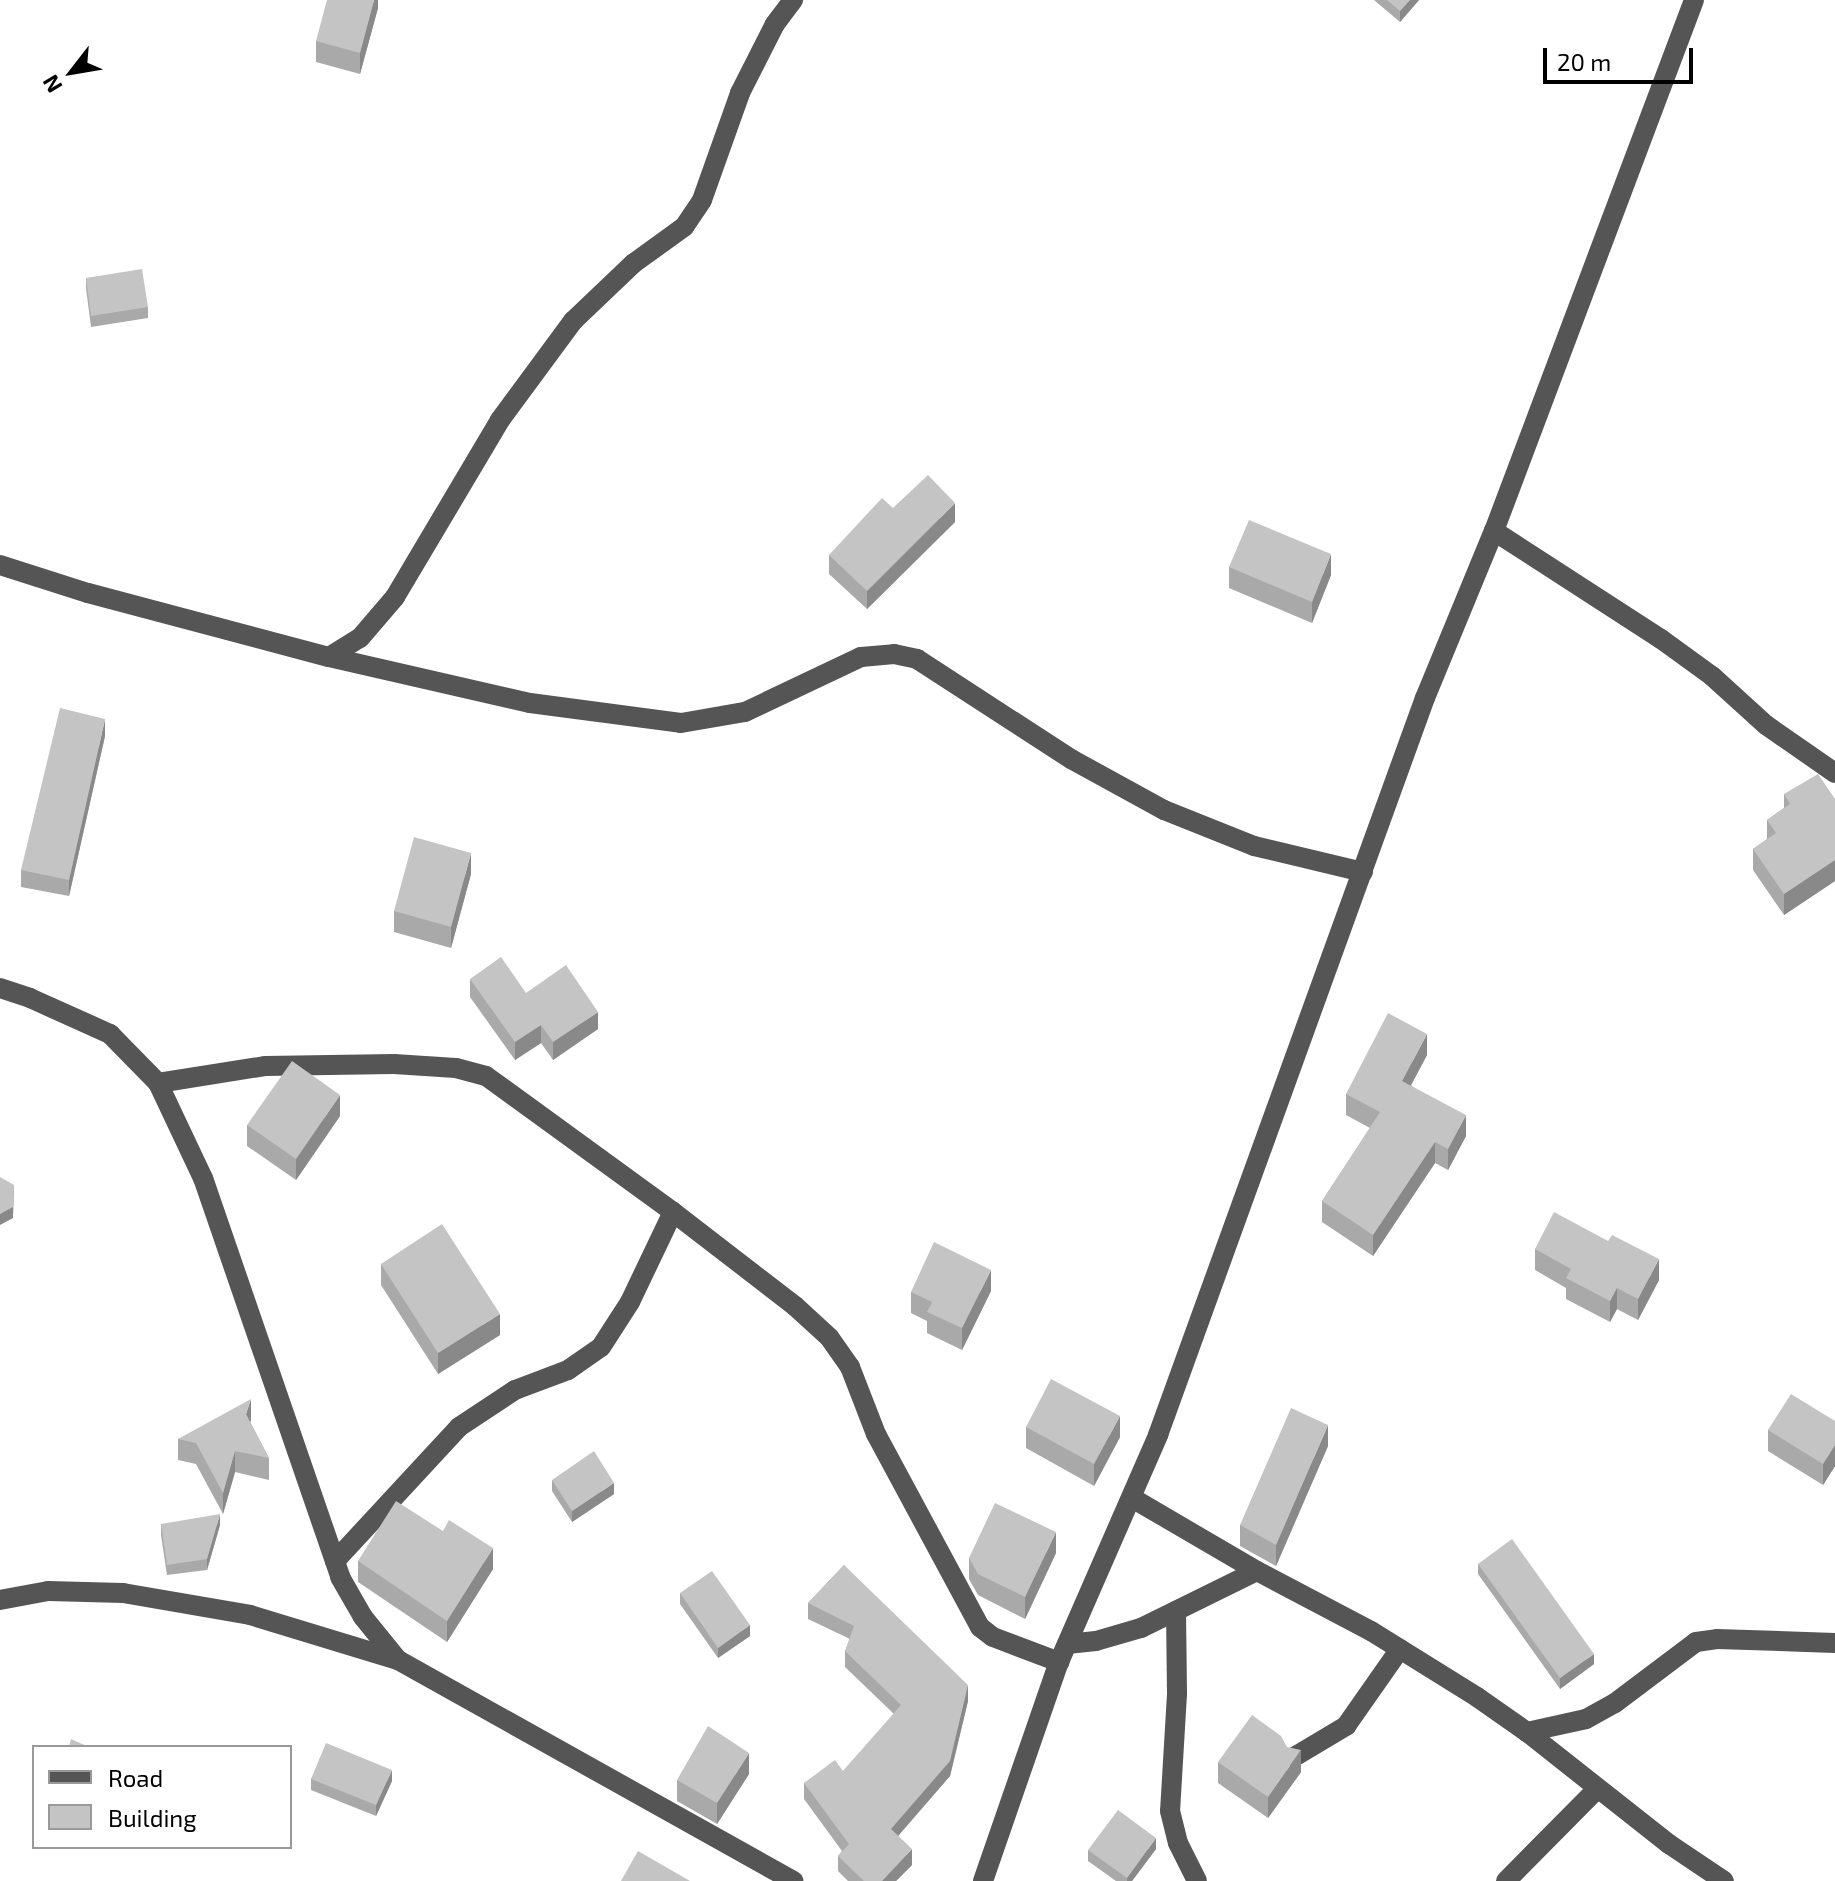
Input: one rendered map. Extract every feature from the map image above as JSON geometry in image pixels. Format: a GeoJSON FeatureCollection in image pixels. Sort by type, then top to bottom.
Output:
{"type":"FeatureCollection","features":[{"type":"Feature","properties":{"kind":"street"},"geometry":{"type":"LineString","coordinates":[[329,657],[360,638],[395,597],[500,420],[573,321],[634,263],[684,227],[702,200],[740,93],[775,24],[793,0]]}},
{"type":"Feature","properties":{"kind":"street"},"geometry":{"type":"LineString","coordinates":[[983,1881],[1063,1653],[1132,1498],[1216,1281],[1425,698],[1494,531],[1694,0]]}},
{"type":"Feature","properties":{"kind":"street"},"geometry":{"type":"LineString","coordinates":[[1494,531],[1661,639],[1712,676],[1766,725],[1835,773]]}},
{"type":"Feature","properties":{"kind":"street"},"geometry":{"type":"LineString","coordinates":[[0,565],[88,593],[329,657],[530,703],[681,723],[745,712],[861,657],[894,654],[917,659],[1071,759],[1164,810],[1254,846],[1363,872]]}},
{"type":"Feature","properties":{"kind":"street"},"geometry":{"type":"LineString","coordinates":[[0,988],[110,1034],[158,1083],[203,1178],[335,1561],[363,1617],[398,1660]]}},
{"type":"Feature","properties":{"kind":"street"},"geometry":{"type":"LineString","coordinates":[[158,1083],[265,1066],[394,1064],[456,1068],[486,1076],[673,1212],[795,1306],[829,1337],[850,1367],[876,1434],[980,1627],[993,1637],[1063,1653],[1124,1635],[1257,1571]]}},
{"type":"Feature","properties":{"kind":"street"},"geometry":{"type":"LineString","coordinates":[[335,1561],[459,1427],[515,1390],[568,1370],[601,1347],[625,1312],[673,1212]]}},
{"type":"Feature","properties":{"kind":"street"},"geometry":{"type":"LineString","coordinates":[[1132,1498],[1400,1649],[1527,1732],[1596,1790],[1724,1881]]}},
{"type":"Feature","properties":{"kind":"street"},"geometry":{"type":"LineString","coordinates":[[0,1600],[48,1591],[123,1593],[250,1615],[398,1660],[793,1881]]}},
{"type":"Feature","properties":{"kind":"street"},"geometry":{"type":"LineString","coordinates":[[1176,1611],[1177,1694],[1170,1811],[1178,1843],[1197,1881]]}},
{"type":"Feature","properties":{"kind":"street"},"geometry":{"type":"LineString","coordinates":[[1527,1732],[1586,1719],[1615,1703],[1696,1642],[1717,1639],[1835,1643]]}},
{"type":"Feature","properties":{"kind":"street"},"geometry":{"type":"LineString","coordinates":[[1294,1757],[1346,1726],[1400,1649]]}},
{"type":"Feature","properties":{"kind":"street"},"geometry":{"type":"LineString","coordinates":[[1506,1881],[1596,1790]]}},
{"type":"Feature","properties":{"kind":"building"},"geometry":{"type":"Polygon","coordinates":[[[327,0],[374,0],[360,53],[316,41],[327,0]]]}},
{"type":"Feature","properties":{"kind":"building"},"geometry":{"type":"Polygon","coordinates":[[[1387,0],[1410,0],[1400,11],[1387,0]]]}},
{"type":"Feature","properties":{"kind":"building"},"geometry":{"type":"Polygon","coordinates":[[[142,269],[148,307],[91,316],[86,278],[142,269]]]}},
{"type":"Feature","properties":{"kind":"building"},"geometry":{"type":"Polygon","coordinates":[[[928,475],[955,503],[867,591],[829,555],[882,498],[893,508],[928,475]]]}},
{"type":"Feature","properties":{"kind":"building"},"geometry":{"type":"Polygon","coordinates":[[[1249,520],[1331,554],[1312,602],[1229,567],[1249,520]]]}},
{"type":"Feature","properties":{"kind":"building"},"geometry":{"type":"Polygon","coordinates":[[[60,708],[105,719],[69,880],[21,870],[60,708]]]}},
{"type":"Feature","properties":{"kind":"building"},"geometry":{"type":"Polygon","coordinates":[[[1818,774],[1835,799],[1835,860],[1784,894],[1753,849],[1776,833],[1767,820],[1790,804],[1784,794],[1818,774]]]}},
{"type":"Feature","properties":{"kind":"building"},"geometry":{"type":"Polygon","coordinates":[[[414,837],[471,853],[451,927],[394,911],[414,837]]]}},
{"type":"Feature","properties":{"kind":"building"},"geometry":{"type":"Polygon","coordinates":[[[501,957],[526,993],[566,965],[598,1012],[553,1042],[541,1025],[515,1042],[470,979],[501,957]]]}},
{"type":"Feature","properties":{"kind":"building"},"geometry":{"type":"Polygon","coordinates":[[[1388,1013],[1427,1034],[1402,1081],[1466,1115],[1448,1149],[1435,1142],[1373,1235],[1322,1201],[1380,1112],[1346,1094],[1388,1013]]]}},
{"type":"Feature","properties":{"kind":"building"},"geometry":{"type":"Polygon","coordinates":[[[292,1061],[340,1095],[296,1159],[247,1125],[292,1061]]]}},
{"type":"Feature","properties":{"kind":"building"},"geometry":{"type":"Polygon","coordinates":[[[0,1177],[14,1185],[13,1207],[0,1214],[0,1177]]]}},
{"type":"Feature","properties":{"kind":"building"},"geometry":{"type":"Polygon","coordinates":[[[1554,1212],[1608,1241],[1612,1235],[1659,1259],[1638,1299],[1617,1288],[1610,1301],[1566,1278],[1571,1269],[1535,1249],[1554,1212]]]}},
{"type":"Feature","properties":{"kind":"building"},"geometry":{"type":"Polygon","coordinates":[[[442,1224],[500,1314],[438,1353],[381,1264],[442,1224]]]}},
{"type":"Feature","properties":{"kind":"building"},"geometry":{"type":"Polygon","coordinates":[[[934,1242],[991,1270],[962,1328],[927,1312],[932,1302],[911,1292],[934,1242]]]}},
{"type":"Feature","properties":{"kind":"building"},"geometry":{"type":"Polygon","coordinates":[[[1051,1379],[1120,1416],[1094,1464],[1026,1427],[1051,1379]]]}},
{"type":"Feature","properties":{"kind":"building"},"geometry":{"type":"Polygon","coordinates":[[[1791,1394],[1835,1421],[1835,1445],[1823,1464],[1768,1430],[1791,1394]]]}},
{"type":"Feature","properties":{"kind":"building"},"geometry":{"type":"Polygon","coordinates":[[[251,1399],[246,1414],[269,1458],[235,1451],[223,1493],[196,1443],[178,1439],[251,1399]]]}},
{"type":"Feature","properties":{"kind":"building"},"geometry":{"type":"Polygon","coordinates":[[[1291,1408],[1328,1425],[1276,1545],[1240,1525],[1291,1408]]]}},
{"type":"Feature","properties":{"kind":"building"},"geometry":{"type":"Polygon","coordinates":[[[594,1451],[614,1483],[572,1511],[552,1480],[594,1451]]]}},
{"type":"Feature","properties":{"kind":"building"},"geometry":{"type":"Polygon","coordinates":[[[396,1501],[443,1531],[449,1520],[493,1548],[447,1621],[358,1561],[396,1501]]]}},
{"type":"Feature","properties":{"kind":"building"},"geometry":{"type":"Polygon","coordinates":[[[995,1503],[1056,1532],[1025,1597],[978,1574],[969,1558],[995,1503]]]}},
{"type":"Feature","properties":{"kind":"building"},"geometry":{"type":"Polygon","coordinates":[[[220,1514],[207,1559],[167,1565],[161,1524],[220,1514]]]}},
{"type":"Feature","properties":{"kind":"building"},"geometry":{"type":"Polygon","coordinates":[[[1512,1539],[1594,1654],[1560,1678],[1478,1564],[1512,1539]]]}},
{"type":"Feature","properties":{"kind":"building"},"geometry":{"type":"Polygon","coordinates":[[[844,1565],[968,1685],[950,1761],[891,1829],[912,1849],[882,1881],[864,1881],[838,1856],[849,1844],[804,1783],[835,1760],[843,1771],[901,1705],[845,1651],[854,1626],[808,1603],[844,1565]]]}},
{"type":"Feature","properties":{"kind":"building"},"geometry":{"type":"Polygon","coordinates":[[[712,1571],[750,1625],[718,1648],[680,1593],[712,1571]]]}},
{"type":"Feature","properties":{"kind":"building"},"geometry":{"type":"Polygon","coordinates":[[[1252,1715],[1281,1736],[1287,1747],[1301,1750],[1268,1797],[1218,1762],[1252,1715]]]}},
{"type":"Feature","properties":{"kind":"building"},"geometry":{"type":"Polygon","coordinates":[[[708,1726],[749,1753],[717,1803],[677,1780],[708,1726]]]}},
{"type":"Feature","properties":{"kind":"building"},"geometry":{"type":"Polygon","coordinates":[[[71,1739],[84,1745],[70,1745],[71,1739]]]}},
{"type":"Feature","properties":{"kind":"building"},"geometry":{"type":"Polygon","coordinates":[[[326,1743],[392,1770],[376,1805],[311,1779],[326,1743]]]}},
{"type":"Feature","properties":{"kind":"building"},"geometry":{"type":"Polygon","coordinates":[[[1118,1810],[1156,1838],[1127,1878],[1088,1850],[1118,1810]]]}},
{"type":"Feature","properties":{"kind":"building"},"geometry":{"type":"Polygon","coordinates":[[[638,1851],[690,1881],[621,1881],[638,1851]]]}}]}
